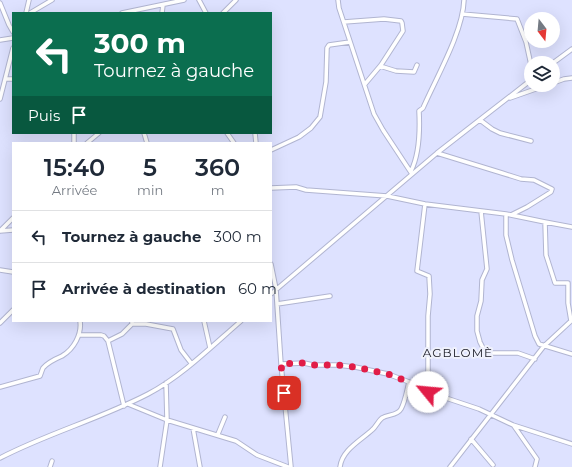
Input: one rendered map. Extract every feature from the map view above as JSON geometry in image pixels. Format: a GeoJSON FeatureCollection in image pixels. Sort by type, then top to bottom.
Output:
{"type":"FeatureCollection","features":[{"type":"Feature","properties":{"kind":"street"},"geometry":{"type":"LineString","coordinates":[[26,12],[29,0]]}},
{"type":"Feature","properties":{"kind":"street"},"geometry":{"type":"LineString","coordinates":[[32,12],[52,0]]}},
{"type":"Feature","properties":{"kind":"street"},"geometry":{"type":"LineString","coordinates":[[127,12],[184,0]]}},
{"type":"Feature","properties":{"kind":"street"},"geometry":{"type":"LineString","coordinates":[[198,0],[205,12]]}},
{"type":"Feature","properties":{"kind":"street"},"geometry":{"type":"LineString","coordinates":[[224,12],[236,0]]}},
{"type":"Feature","properties":{"kind":"street"},"geometry":{"type":"LineString","coordinates":[[338,0],[339,8],[374,114],[411,173]]}},
{"type":"Feature","properties":{"kind":"street"},"geometry":{"type":"LineString","coordinates":[[411,173],[416,162],[415,155],[420,128],[418,111],[423,108],[449,54],[462,14],[464,0]]}},
{"type":"Feature","properties":{"kind":"street"},"geometry":{"type":"LineString","coordinates":[[0,3],[12,30]]}},
{"type":"Feature","properties":{"kind":"street"},"geometry":{"type":"LineString","coordinates":[[162,12],[163,5]]}},
{"type":"Feature","properties":{"kind":"street"},"geometry":{"type":"LineString","coordinates":[[462,14],[517,19],[526,42],[529,56]]}},
{"type":"Feature","properties":{"kind":"street"},"geometry":{"type":"LineString","coordinates":[[344,22],[384,19],[401,21],[402,23],[404,31],[380,66],[365,84]]}},
{"type":"Feature","properties":{"kind":"street"},"geometry":{"type":"LineString","coordinates":[[0,40],[12,38]]}},
{"type":"Feature","properties":{"kind":"street"},"geometry":{"type":"LineString","coordinates":[[272,150],[299,137],[311,128],[320,117],[326,82],[327,48],[329,45],[350,42]]}},
{"type":"Feature","properties":{"kind":"street"},"geometry":{"type":"LineString","coordinates":[[560,58],[572,49]]}},
{"type":"Feature","properties":{"kind":"street"},"geometry":{"type":"LineString","coordinates":[[0,99],[12,52]]}},
{"type":"Feature","properties":{"kind":"street"},"geometry":{"type":"LineString","coordinates":[[380,66],[396,71],[414,72],[417,65]]}},
{"type":"Feature","properties":{"kind":"street"},"geometry":{"type":"LineString","coordinates":[[560,80],[572,78]]}},
{"type":"Feature","properties":{"kind":"street"},"geometry":{"type":"LineString","coordinates":[[5,79],[12,79]]}},
{"type":"Feature","properties":{"kind":"street"},"geometry":{"type":"LineString","coordinates":[[272,293],[387,196],[411,173],[524,85]]}},
{"type":"Feature","properties":{"kind":"street"},"geometry":{"type":"LineString","coordinates":[[506,99],[526,92]]}},
{"type":"Feature","properties":{"kind":"street"},"geometry":{"type":"LineString","coordinates":[[480,120],[500,133],[531,141]]}},
{"type":"Feature","properties":{"kind":"street"},"geometry":{"type":"LineString","coordinates":[[88,142],[98,134]]}},
{"type":"Feature","properties":{"kind":"street"},"geometry":{"type":"LineString","coordinates":[[437,153],[521,179],[534,180],[552,189],[551,192],[527,207],[508,214]]}},
{"type":"Feature","properties":{"kind":"street"},"geometry":{"type":"LineString","coordinates":[[272,188],[296,187],[306,190],[387,196],[425,204],[508,214],[572,226]]}},
{"type":"Feature","properties":{"kind":"street"},"geometry":{"type":"LineString","coordinates":[[425,204],[416,271],[429,276],[428,392]]}},
{"type":"Feature","properties":{"kind":"street"},"geometry":{"type":"LineString","coordinates":[[481,211],[487,269],[482,280],[481,301],[478,316],[477,331],[480,342],[483,348],[491,353],[518,353],[535,359]]}},
{"type":"Feature","properties":{"kind":"street"},"geometry":{"type":"LineString","coordinates":[[508,214],[506,235],[527,313],[535,336],[539,344],[572,354]]}},
{"type":"Feature","properties":{"kind":"street"},"geometry":{"type":"LineString","coordinates":[[0,231],[12,219]]}},
{"type":"Feature","properties":{"kind":"street"},"geometry":{"type":"LineString","coordinates":[[450,467],[544,346],[572,320],[569,307],[568,283],[554,283],[547,261],[545,222]]}},
{"type":"Feature","properties":{"kind":"street"},"geometry":{"type":"LineString","coordinates":[[0,231],[12,230]]}},
{"type":"Feature","properties":{"kind":"street"},"geometry":{"type":"LineString","coordinates":[[272,269],[276,289],[281,364],[291,467]]}},
{"type":"Feature","properties":{"kind":"street"},"geometry":{"type":"LineString","coordinates":[[0,270],[12,272]]}},
{"type":"Feature","properties":{"kind":"street"},"geometry":{"type":"LineString","coordinates":[[277,304],[330,296]]}},
{"type":"Feature","properties":{"kind":"street"},"geometry":{"type":"LineString","coordinates":[[0,323],[12,311]]}},
{"type":"Feature","properties":{"kind":"street"},"geometry":{"type":"LineString","coordinates":[[0,387],[40,376],[42,369],[51,361],[68,351],[79,335],[81,329],[80,322]]}},
{"type":"Feature","properties":{"kind":"street"},"geometry":{"type":"LineString","coordinates":[[108,340],[122,334],[132,322],[173,329],[181,350],[191,363]]}},
{"type":"Feature","properties":{"kind":"street"},"geometry":{"type":"LineString","coordinates":[[204,322],[210,348]]}},
{"type":"Feature","properties":{"kind":"street"},"geometry":{"type":"LineString","coordinates":[[0,458],[28,444],[126,405],[166,383],[240,322]]}},
{"type":"Feature","properties":{"kind":"street"},"geometry":{"type":"LineString","coordinates":[[79,335],[101,335],[108,340],[126,405]]}},
{"type":"Feature","properties":{"kind":"street"},"geometry":{"type":"LineString","coordinates":[[281,364],[304,363],[313,365],[337,365],[388,374],[409,382],[428,392],[491,414],[513,425],[572,444]]}},
{"type":"Feature","properties":{"kind":"street"},"geometry":{"type":"LineString","coordinates":[[340,467],[344,456],[354,444],[374,428],[380,420],[398,412],[401,409],[409,382]]}},
{"type":"Feature","properties":{"kind":"street"},"geometry":{"type":"LineString","coordinates":[[160,467],[167,420],[166,383]]}},
{"type":"Feature","properties":{"kind":"street"},"geometry":{"type":"LineString","coordinates":[[126,405],[167,420],[236,440],[257,456],[288,467]]}},
{"type":"Feature","properties":{"kind":"street"},"geometry":{"type":"LineString","coordinates":[[218,434],[225,417]]}},
{"type":"Feature","properties":{"kind":"street"},"geometry":{"type":"LineString","coordinates":[[513,425],[537,459],[535,467]]}},
{"type":"Feature","properties":{"kind":"street"},"geometry":{"type":"LineString","coordinates":[[194,428],[200,467]]}},
{"type":"Feature","properties":{"kind":"street"},"geometry":{"type":"LineString","coordinates":[[471,439],[493,465]]}},
{"type":"Feature","properties":{"kind":"street"},"geometry":{"type":"LineString","coordinates":[[50,467],[52,461]]}},
{"type":"Feature","properties":{"kind":"district","name":"AGBLOMÈ"},"geometry":{"type":"Point","coordinates":[458,352]}},
{"type":"Feature","properties":{"kind":"route"},"geometry":{"type":"LineString","coordinates":[[284,393],[281,364],[304,363],[313,365],[355,367],[388,374],[409,382],[428,392]]}}]}
